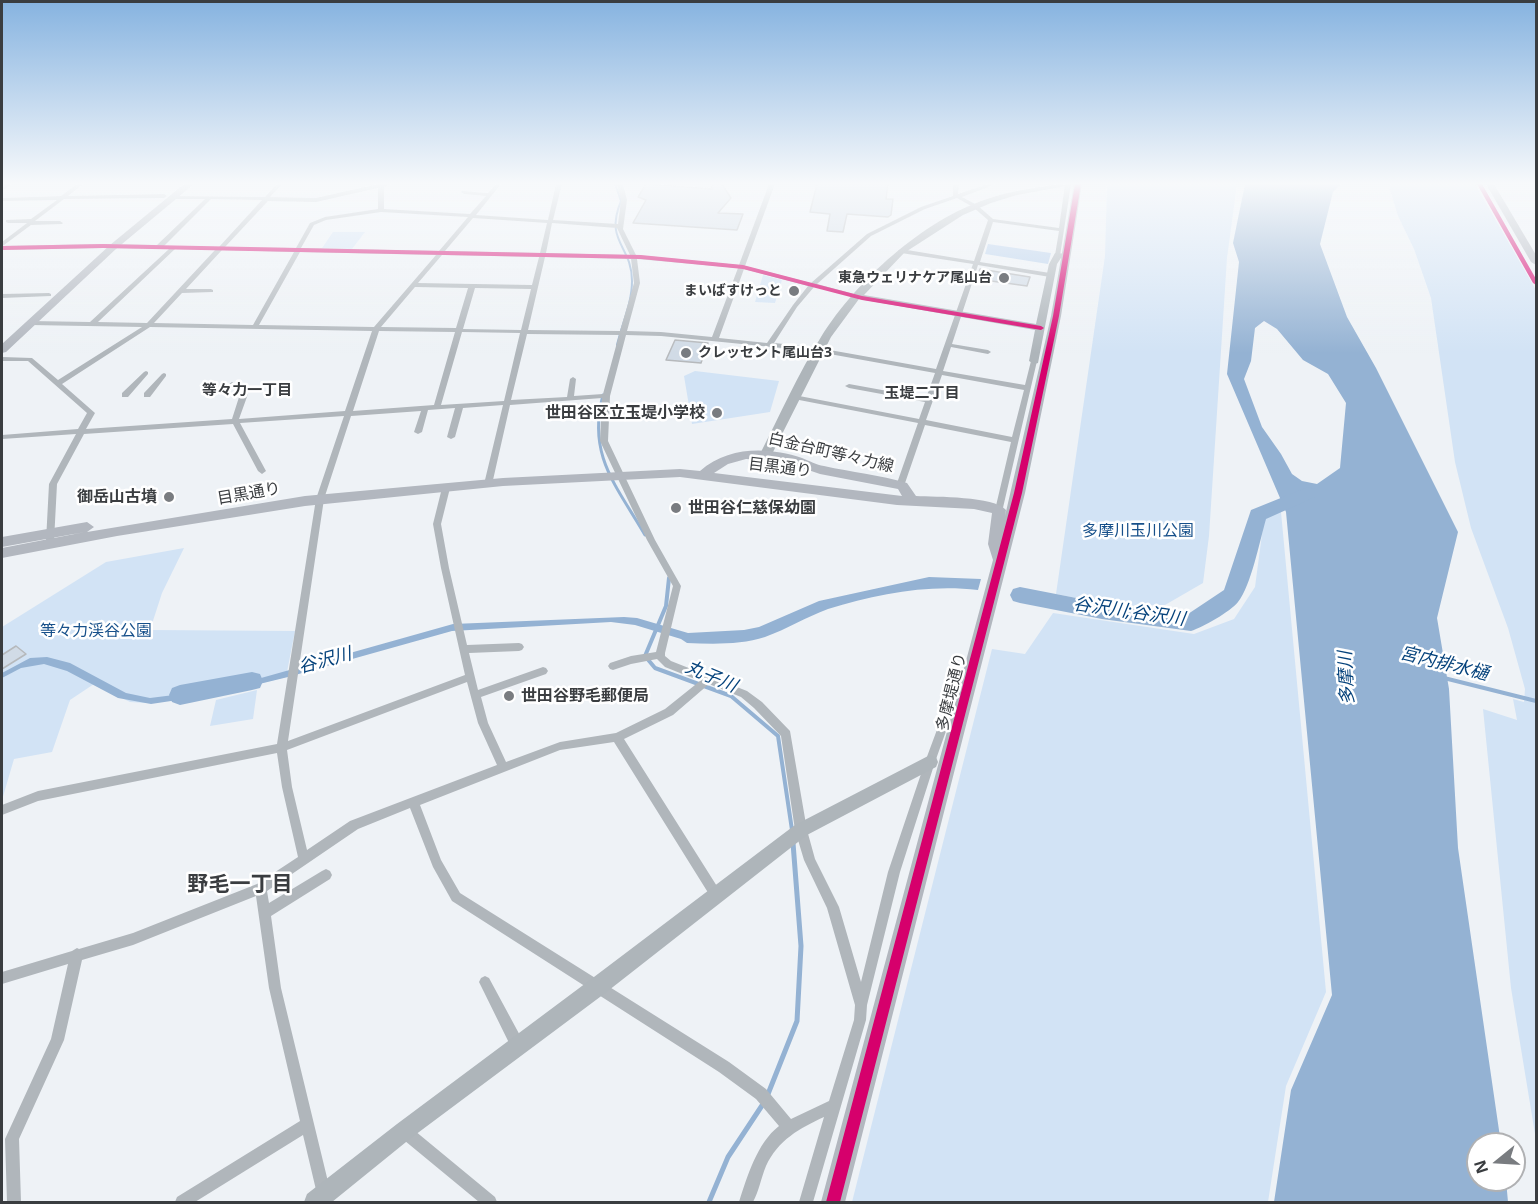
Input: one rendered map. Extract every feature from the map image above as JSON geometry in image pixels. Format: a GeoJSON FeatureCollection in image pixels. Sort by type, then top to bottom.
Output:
{"type":"FeatureCollection","features":[{"type":"Feature","properties":{"kind":"main road"},"geometry":{"type":"LineString","coordinates":[[2,338],[115,240]]}},
{"type":"Feature","properties":{"kind":"main road","name":"多摩堤通り"},"geometry":{"type":"LineString","coordinates":[[833,1203],[1030,443],[1066,240]]}},
{"type":"Feature","properties":{"kind":"main road"},"geometry":{"type":"LineString","coordinates":[[1523,240],[1536,262]]}},
{"type":"Feature","properties":{"kind":"main road"},"geometry":{"type":"LineString","coordinates":[[2,350],[108,246]]}},
{"type":"Feature","properties":{"kind":"main road","name":"白金台町等々力線"},"geometry":{"type":"LineString","coordinates":[[704,475],[716,464],[733,458],[766,454],[797,460],[817,469],[900,486],[904,488],[911,501]]}},
{"type":"Feature","properties":{"kind":"main road","name":"目黒通り"},"geometry":{"type":"LineString","coordinates":[[2,542],[50,538],[416,480],[496,481],[668,473],[704,475],[911,501],[974,504],[999,510]]}},
{"type":"Feature","properties":{"kind":"main road","name":"目黒通り"},"geometry":{"type":"LineString","coordinates":[[322,494],[488,486],[496,481]]}},
{"type":"Feature","properties":{"kind":"main road"},"geometry":{"type":"LineString","coordinates":[[999,510],[995,544],[1000,561]]}},
{"type":"Feature","properties":{"kind":"main road","name":"目黒通り"},"geometry":{"type":"LineString","coordinates":[[2,553],[50,538]]}},
{"type":"Feature","properties":{"kind":"street"},"geometry":{"type":"LineString","coordinates":[[158,248],[166,240]]}},
{"type":"Feature","properties":{"kind":"street"},"geometry":{"type":"LineString","coordinates":[[58,383],[149,325],[228,240]]}},
{"type":"Feature","properties":{"kind":"street"},"geometry":{"type":"LineString","coordinates":[[255,327],[303,240]]}},
{"type":"Feature","properties":{"kind":"street"},"geometry":{"type":"LineString","coordinates":[[304,860],[287,787],[282,748],[322,494],[376,329],[452,240]]}},
{"type":"Feature","properties":{"kind":"street"},"geometry":{"type":"LineString","coordinates":[[496,481],[508,402],[533,287],[546,240]]}},
{"type":"Feature","properties":{"kind":"street"},"geometry":{"type":"LineString","coordinates":[[621,240],[630,258],[637,283],[618,333],[617,362],[605,396],[604,441],[614,476],[677,586],[660,655],[668,664],[751,699],[786,734],[799,832],[833,907],[861,1005]]}},
{"type":"Feature","properties":{"kind":"street"},"geometry":{"type":"LineString","coordinates":[[715,339],[752,240]]}},
{"type":"Feature","properties":{"kind":"street"},"geometry":{"type":"LineString","coordinates":[[769,345],[812,285],[865,240]]}},
{"type":"Feature","properties":{"kind":"street"},"geometry":{"type":"LineString","coordinates":[[766,454],[819,350],[856,296],[900,251],[918,240]]}},
{"type":"Feature","properties":{"kind":"street"},"geometry":{"type":"LineString","coordinates":[[900,486],[984,240]]}},
{"type":"Feature","properties":{"kind":"street"},"geometry":{"type":"LineString","coordinates":[[999,510],[1034,361],[1050,275],[1053,264],[1062,256],[1061,240]]}},
{"type":"Feature","properties":{"kind":"street"},"geometry":{"type":"LineString","coordinates":[[2,246],[108,246],[630,258],[743,267],[856,296],[1041,328]]}},
{"type":"Feature","properties":{"kind":"street"},"geometry":{"type":"LineString","coordinates":[[92,324],[173,248]]}},
{"type":"Feature","properties":{"kind":"street"},"geometry":{"type":"LineString","coordinates":[[900,251],[1050,275]]}},
{"type":"Feature","properties":{"kind":"street"},"geometry":{"type":"LineString","coordinates":[[412,285],[533,287]]}},
{"type":"Feature","properties":{"kind":"street"},"geometry":{"type":"LineString","coordinates":[[437,407],[472,286]]}},
{"type":"Feature","properties":{"kind":"street"},"geometry":{"type":"LineString","coordinates":[[182,291],[211,291]]}},
{"type":"Feature","properties":{"kind":"street"},"geometry":{"type":"LineString","coordinates":[[2,296],[49,295]]}},
{"type":"Feature","properties":{"kind":"street"},"geometry":{"type":"LineString","coordinates":[[31,323],[618,333],[715,339],[819,350],[1027,388]]}},
{"type":"Feature","properties":{"kind":"street"},"geometry":{"type":"LineString","coordinates":[[948,345],[988,352]]}},
{"type":"Feature","properties":{"kind":"street"},"geometry":{"type":"LineString","coordinates":[[2,359],[30,359],[91,413],[53,484],[50,538]]}},
{"type":"Feature","properties":{"kind":"street"},"geometry":{"type":"LineString","coordinates":[[125,395],[146,373]]}},
{"type":"Feature","properties":{"kind":"street"},"geometry":{"type":"LineString","coordinates":[[147,394],[164,375]]}},
{"type":"Feature","properties":{"kind":"street"},"geometry":{"type":"LineString","coordinates":[[570,398],[573,379]]}},
{"type":"Feature","properties":{"kind":"street"},"geometry":{"type":"LineString","coordinates":[[232,384],[243,394],[235,421],[262,471]]}},
{"type":"Feature","properties":{"kind":"street"},"geometry":{"type":"LineString","coordinates":[[849,386],[929,401]]}},
{"type":"Feature","properties":{"kind":"street"},"geometry":{"type":"LineString","coordinates":[[2,437],[605,396]]}},
{"type":"Feature","properties":{"kind":"street"},"geometry":{"type":"LineString","coordinates":[[794,397],[1015,440]]}},
{"type":"Feature","properties":{"kind":"street"},"geometry":{"type":"LineString","coordinates":[[452,437],[460,405]]}},
{"type":"Feature","properties":{"kind":"street"},"geometry":{"type":"LineString","coordinates":[[418,432],[425,408]]}},
{"type":"Feature","properties":{"kind":"street"},"geometry":{"type":"LineString","coordinates":[[446,489],[437,524],[459,634],[483,723],[503,767]]}},
{"type":"Feature","properties":{"kind":"street"},"geometry":{"type":"LineString","coordinates":[[463,649],[519,646]]}},
{"type":"Feature","properties":{"kind":"street"},"geometry":{"type":"LineString","coordinates":[[613,666],[660,655]]}},
{"type":"Feature","properties":{"kind":"street"},"geometry":{"type":"LineString","coordinates":[[475,695],[543,671]]}},
{"type":"Feature","properties":{"kind":"street"},"geometry":{"type":"LineString","coordinates":[[806,1203],[860,1020],[861,1005],[894,872],[957,687],[972,672]]}},
{"type":"Feature","properties":{"kind":"street"},"geometry":{"type":"LineString","coordinates":[[2,810],[38,796],[282,748],[470,677]]}},
{"type":"Feature","properties":{"kind":"street"},"geometry":{"type":"LineString","coordinates":[[2,978],[133,939],[261,888],[354,825],[560,746],[617,737],[669,712],[708,680]]}},
{"type":"Feature","properties":{"kind":"street"},"geometry":{"type":"LineString","coordinates":[[617,737],[716,895]]}},
{"type":"Feature","properties":{"kind":"street"},"geometry":{"type":"LineString","coordinates":[[261,888],[275,988],[307,1124],[320,1199],[404,1131],[799,832],[930,762]]}},
{"type":"Feature","properties":{"kind":"street"},"geometry":{"type":"LineString","coordinates":[[412,802],[437,863],[456,897],[724,1068],[761,1094],[788,1126]]}},
{"type":"Feature","properties":{"kind":"street"},"geometry":{"type":"LineString","coordinates":[[264,913],[326,875]]}},
{"type":"Feature","properties":{"kind":"street"},"geometry":{"type":"LineString","coordinates":[[14,1203],[12,1139],[57,1040],[77,954]]}},
{"type":"Feature","properties":{"kind":"street"},"geometry":{"type":"LineString","coordinates":[[485,982],[518,1046]]}},
{"type":"Feature","properties":{"kind":"street"},"geometry":{"type":"LineString","coordinates":[[746,1203],[760,1165],[773,1140],[788,1126],[834,1107]]}},
{"type":"Feature","properties":{"kind":"street"},"geometry":{"type":"LineString","coordinates":[[182,1203],[307,1124]]}},
{"type":"Feature","properties":{"kind":"street"},"geometry":{"type":"LineString","coordinates":[[404,1131],[490,1203]]}},
{"type":"Feature","properties":{"kind":"green space"},"geometry":{"type":"Polygon","coordinates":[[[327,240],[359,240],[352,249],[322,248],[327,240]]]}},
{"type":"Feature","properties":{"kind":"green space","name":"多摩川玉川公園"},"geometry":{"type":"Polygon","coordinates":[[[1105,240],[1229,240],[1209,536],[1203,583],[1165,605],[1117,606],[1056,594],[1105,240]]]}},
{"type":"Feature","properties":{"kind":"green space"},"geometry":{"type":"Polygon","coordinates":[[[1410,240],[1507,240],[1536,290],[1536,1140],[1511,988],[1483,709],[1517,720],[1513,699],[1524,702],[1525,689],[1508,628],[1471,528],[1455,462],[1431,298],[1410,240]]]}},
{"type":"Feature","properties":{"kind":"green space"},"geometry":{"type":"Polygon","coordinates":[[[763,275],[782,280],[775,303],[755,302],[763,275]]]}},
{"type":"Feature","properties":{"kind":"green space"},"geometry":{"type":"Polygon","coordinates":[[[695,371],[779,381],[770,412],[692,424],[684,376],[695,371]]]}},
{"type":"Feature","properties":{"kind":"green space"},"geometry":{"type":"Polygon","coordinates":[[[1277,511],[1281,512],[1326,992],[1286,1086],[1268,1202],[852,1202],[992,649],[1025,654],[1053,613],[1194,634],[1234,619],[1255,587],[1264,519],[1277,511]]]}},
{"type":"Feature","properties":{"kind":"green space","name":"等々力渓谷公園"},"geometry":{"type":"Polygon","coordinates":[[[184,548],[162,593],[150,630],[295,631],[286,677],[244,688],[146,703],[130,702],[94,684],[70,700],[52,752],[14,759],[2,800],[2,627],[106,562],[184,548]]]}},
{"type":"Feature","properties":{"kind":"green space"},"geometry":{"type":"Polygon","coordinates":[[[257,690],[253,719],[210,726],[216,700],[257,690]]]}},
{"type":"Feature","properties":{"kind":"shaded area"},"geometry":{"type":"Polygon","coordinates":[[[988,244],[1051,253],[1048,264],[985,254],[988,244]]]}},
{"type":"Feature","properties":{"kind":"water","name":"多摩川"},"geometry":{"type":"Polygon","coordinates":[[[1234,240],[1321,240],[1320,244],[1347,317],[1376,368],[1458,532],[1437,618],[1449,689],[1458,848],[1499,1132],[1466,1132],[1466,1192],[1507,1192],[1508,1202],[1274,1202],[1291,1090],[1332,995],[1286,512],[1227,374],[1239,262],[1234,240]],[[1264,321],[1255,328],[1251,361],[1244,379],[1262,427],[1292,474],[1302,481],[1317,484],[1340,468],[1346,403],[1328,374],[1303,360],[1277,329],[1264,321]]]}},
{"type":"Feature","properties":{"kind":"water"},"geometry":{"type":"Polygon","coordinates":[[[929,577],[981,579],[978,590],[921,589],[846,604],[820,612],[765,637],[736,643],[687,643],[681,639],[635,625],[611,622],[452,631],[218,694],[151,704],[118,698],[67,671],[44,664],[21,668],[2,678],[2,673],[30,658],[47,657],[70,663],[126,693],[150,698],[222,689],[453,624],[624,617],[637,618],[688,633],[744,630],[759,627],[819,601],[929,577]]]}},
{"type":"Feature","properties":{"kind":"building","name":"東急ウェリナケア尾山台"},"geometry":{"type":"Polygon","coordinates":[[[980,269],[1030,277],[1027,286],[977,279],[980,269]]]}},
{"type":"Feature","properties":{"kind":"building","name":"クレッセント尾山台3"},"geometry":{"type":"Polygon","coordinates":[[[675,340],[708,343],[701,363],[666,360],[675,340]]]}},
{"type":"Feature","properties":{"kind":"building"},"geometry":{"type":"Polygon","coordinates":[[[16,646],[26,654],[2,669],[2,655],[16,646]]]}},
{"type":"Feature","properties":{"kind":"waterway","name":"丸子川"},"geometry":{"type":"LineString","coordinates":[[617,345],[632,289],[631,269],[619,240]]}},
{"type":"Feature","properties":{"kind":"waterway","name":"丸子川"},"geometry":{"type":"LineString","coordinates":[[603,395],[599,416],[599,435],[607,469],[645,535]]}},
{"type":"Feature","properties":{"kind":"waterway","name":"谷沢川;谷沢川"},"geometry":{"type":"LineString","coordinates":[[1020,595],[1102,611],[1191,623],[1229,599],[1234,592],[1258,515],[1308,493]]}},
{"type":"Feature","properties":{"kind":"waterway","name":"丸子川"},"geometry":{"type":"LineString","coordinates":[[669,578],[666,606],[645,656],[655,668],[731,696],[778,736],[792,830]]}},
{"type":"Feature","properties":{"kind":"waterway","name":"宮内排水樋"},"geometry":{"type":"LineString","coordinates":[[1444,678],[1536,701]]}},
{"type":"Feature","properties":{"kind":"waterway","name":"谷沢川"},"geometry":{"type":"LineString","coordinates":[[180,695],[252,681]]}},
{"type":"Feature","properties":{"kind":"waterway","name":"丸子川"},"geometry":{"type":"LineString","coordinates":[[768,1094],[797,1021],[801,946],[793,843]]}},
{"type":"Feature","properties":{"kind":"waterway","name":"丸子川"},"geometry":{"type":"LineString","coordinates":[[709,1202],[728,1157],[763,1104]]}},
{"type":"Feature","properties":{"kind":"cycle path"},"geometry":{"type":"LineString","coordinates":[[833,1202],[1018,493],[1056,316],[1069,240]]}},
{"type":"Feature","properties":{"kind":"cycle path"},"geometry":{"type":"LineString","coordinates":[[1511,240],[1536,283]]}},
{"type":"Feature","properties":{"kind":"cycle path"},"geometry":{"type":"LineString","coordinates":[[2,248],[103,246],[641,257],[743,267],[862,298],[1041,328]]}},
{"type":"Feature","properties":{"kind":"place","name":"東急ウェリナケア尾山台"},"geometry":{"type":"Point","coordinates":[1004,278]}},
{"type":"Feature","properties":{"kind":"place","name":"まいばすけっと"},"geometry":{"type":"Point","coordinates":[794,291]}},
{"type":"Feature","properties":{"kind":"place","name":"クレッセント尾山台3"},"geometry":{"type":"Point","coordinates":[686,353]}},
{"type":"Feature","properties":{"kind":"place","name":"世田谷区立玉堤小学校"},"geometry":{"type":"Point","coordinates":[717,413]}},
{"type":"Feature","properties":{"kind":"place","name":"御岳山古墳"},"geometry":{"type":"Point","coordinates":[169,497]}},
{"type":"Feature","properties":{"kind":"place","name":"世田谷仁慈保幼園"},"geometry":{"type":"Point","coordinates":[676,508]}},
{"type":"Feature","properties":{"kind":"place","name":"世田谷野毛郵便局"},"geometry":{"type":"Point","coordinates":[509,696]}},
{"type":"Feature","properties":{"kind":"district","name":"等々力一丁目"},"geometry":{"type":"Point","coordinates":[247,391]}},
{"type":"Feature","properties":{"kind":"district","name":"玉堤二丁目"},"geometry":{"type":"Point","coordinates":[922,394]}},
{"type":"Feature","properties":{"kind":"district","name":"野毛一丁目"},"geometry":{"type":"Point","coordinates":[240,885]}}]}
